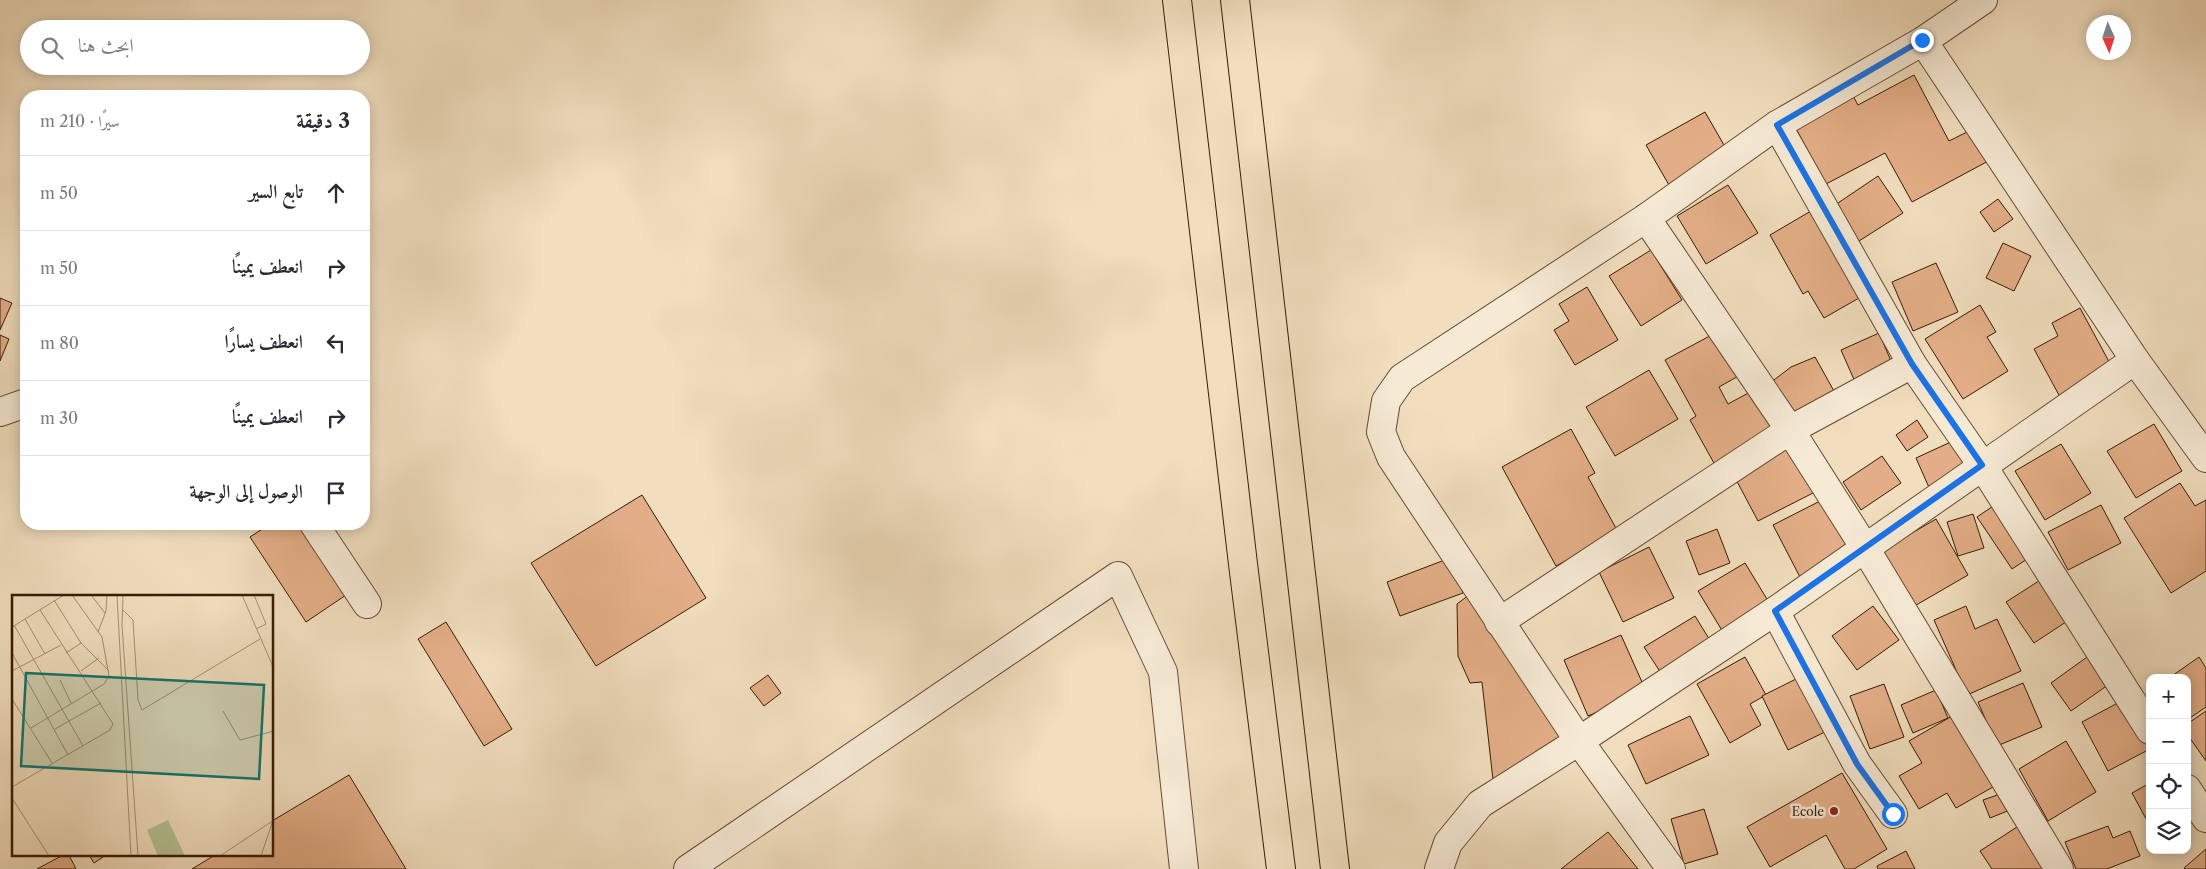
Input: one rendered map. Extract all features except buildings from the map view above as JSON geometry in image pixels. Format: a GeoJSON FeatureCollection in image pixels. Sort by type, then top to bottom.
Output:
{"type":"FeatureCollection","features":[{"type":"Feature","properties":{"kind":"highway"},"geometry":{"type":"LineString","coordinates":[[1177,0],[1281,869]]}},
{"type":"Feature","properties":{"kind":"highway"},"geometry":{"type":"LineString","coordinates":[[1235,0],[1335,869]]}},
{"type":"Feature","properties":{"kind":"street"},"geometry":{"type":"LineString","coordinates":[[1671,869],[1579,741],[1391,457],[1381,432],[1386,401],[1402,378],[1646,218],[1777,125],[1922,40],[1983,0]]}},
{"type":"Feature","properties":{"kind":"street"},"geometry":{"type":"LineString","coordinates":[[1922,40],[2135,360],[2206,458]]}},
{"type":"Feature","properties":{"kind":"street"},"geometry":{"type":"LineString","coordinates":[[1777,125],[1912,364],[1982,465],[2146,724]]}},
{"type":"Feature","properties":{"kind":"street"},"geometry":{"type":"LineString","coordinates":[[1646,218],[1790,430],[1865,548],[2059,869]]}},
{"type":"Feature","properties":{"kind":"street"},"geometry":{"type":"LineString","coordinates":[[1439,869],[1448,844],[1480,804],[1775,611],[2135,360]]}},
{"type":"Feature","properties":{"kind":"street"},"geometry":{"type":"LineString","coordinates":[[1499,622],[1790,430],[1912,364]]}},
{"type":"Feature","properties":{"kind":"street"},"geometry":{"type":"LineString","coordinates":[[0,412],[20,405]]}},
{"type":"Feature","properties":{"kind":"street"},"geometry":{"type":"LineString","coordinates":[[318,530],[367,604]]}},
{"type":"Feature","properties":{"kind":"street"},"geometry":{"type":"LineString","coordinates":[[688,869],[1118,576],[1163,672],[1184,869]]}},
{"type":"Feature","properties":{"kind":"street"},"geometry":{"type":"LineString","coordinates":[[1775,611],[1857,764],[1893,814]]}},
{"type":"Feature","properties":{"kind":"place","name":"Ecole"},"geometry":{"type":"Point","coordinates":[1834,811]}},
{"type":"Feature","properties":{"kind":"route"},"geometry":{"type":"LineString","coordinates":[[1893,814],[1857,764],[1775,611],[1982,465],[1912,364],[1777,125],[1922,40]]}}]}
